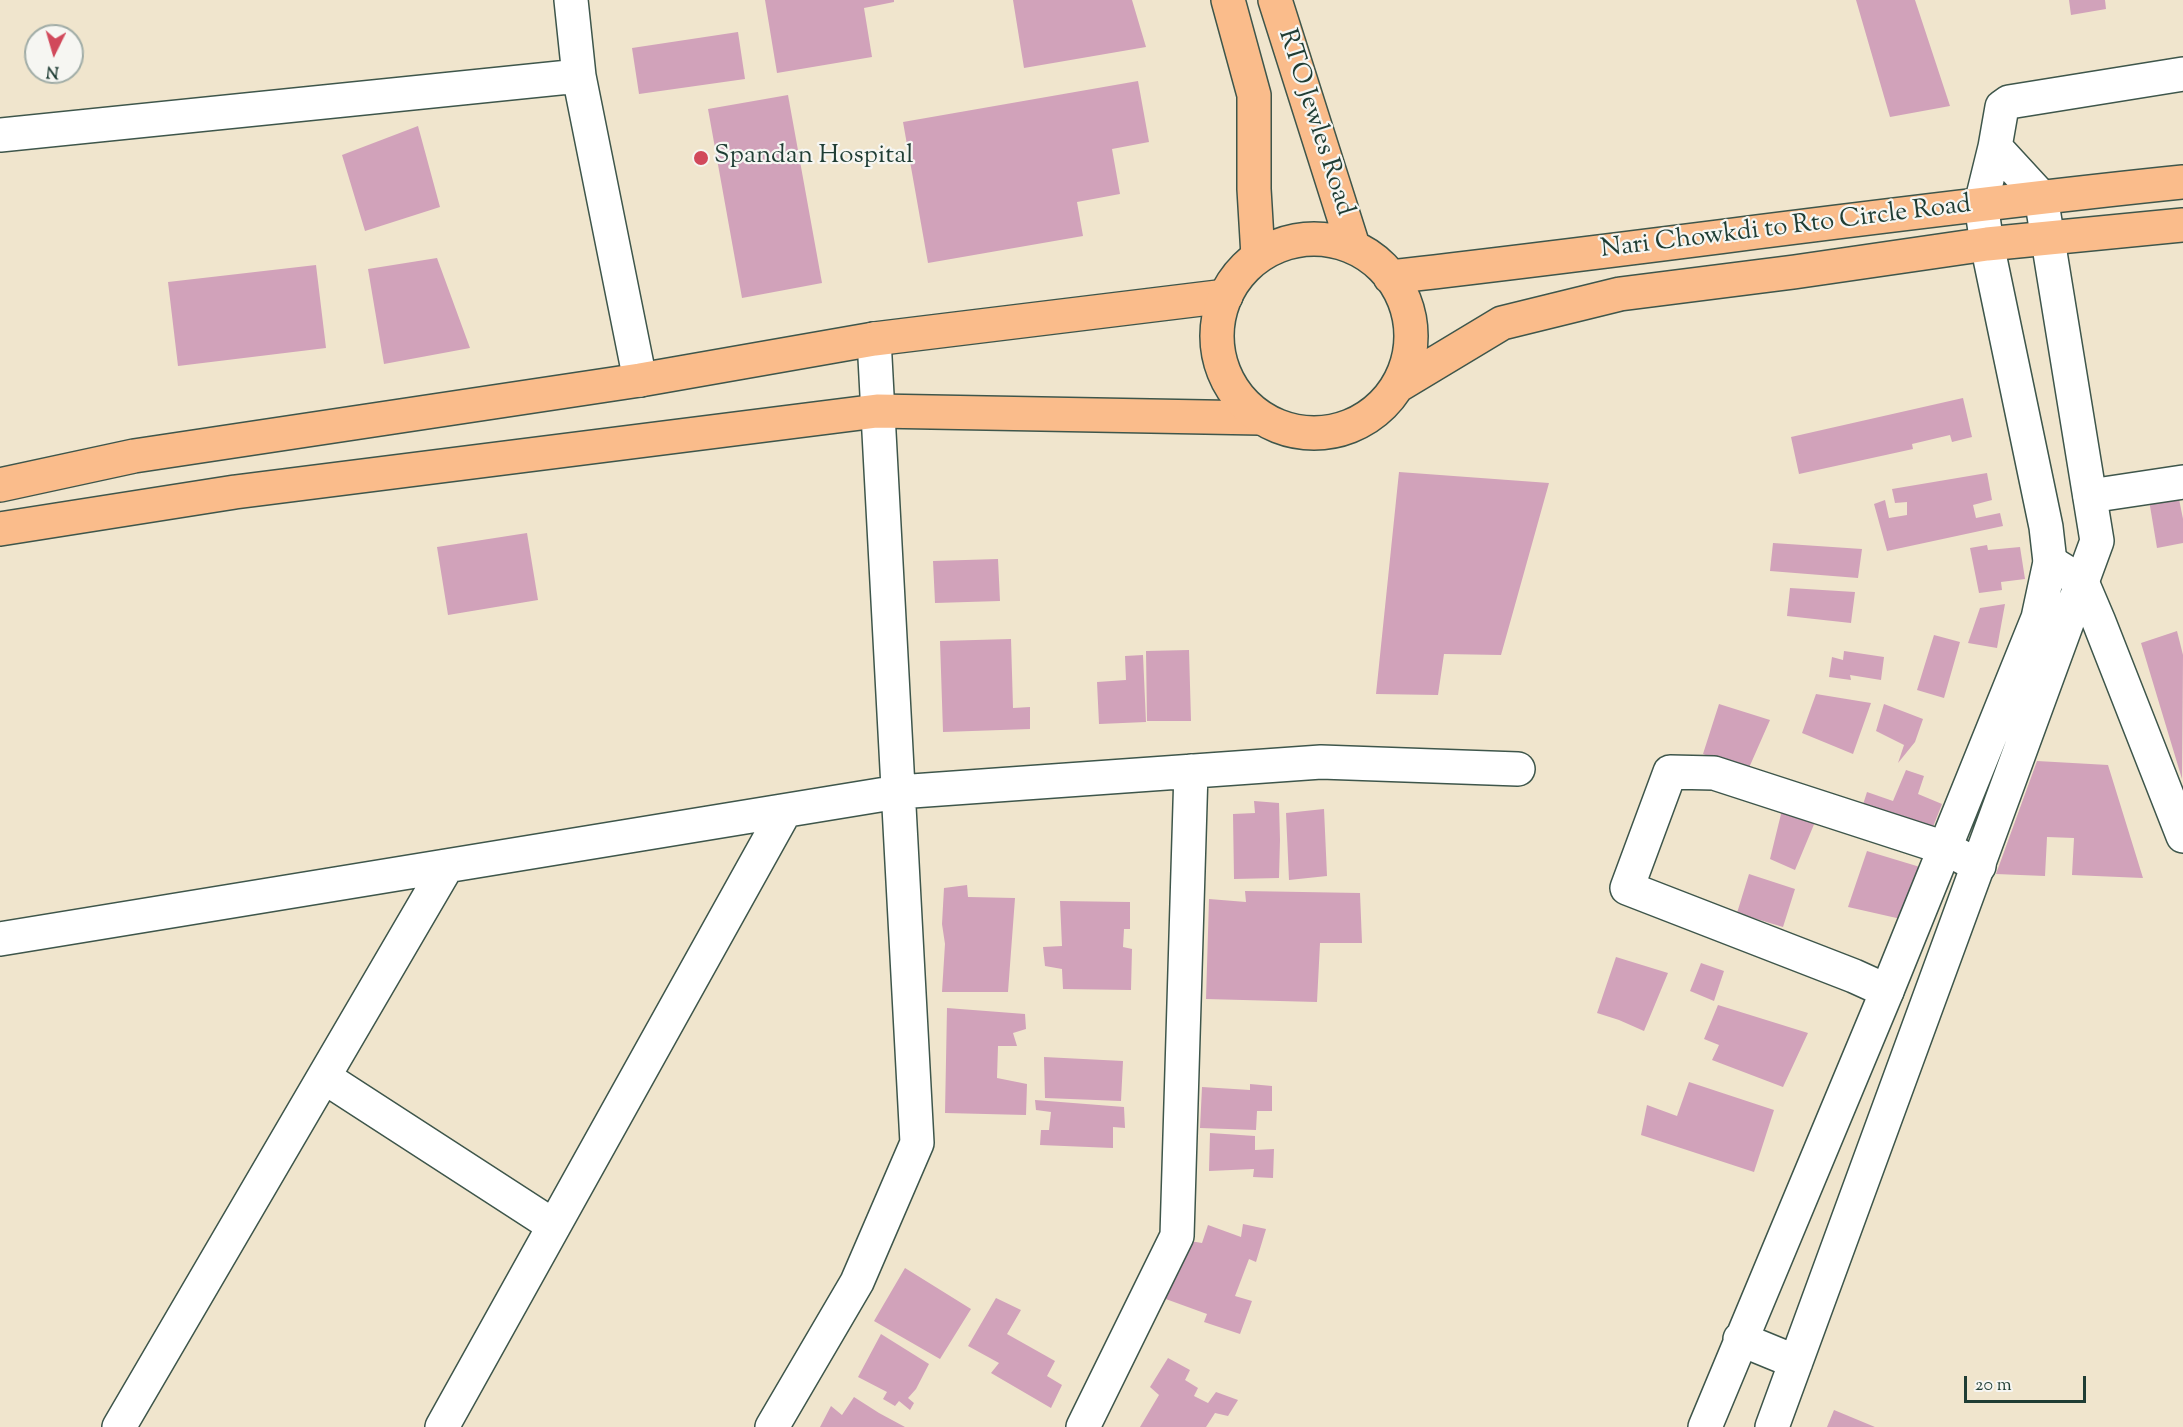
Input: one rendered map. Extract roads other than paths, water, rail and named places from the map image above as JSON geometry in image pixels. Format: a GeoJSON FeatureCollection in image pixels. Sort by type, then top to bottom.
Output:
{"type":"FeatureCollection","features":[{"type":"Feature","properties":{"kind":"main road","name":"RTO Jewles Road"},"geometry":{"type":"LineString","coordinates":[[1228,0],[1254,95],[1254,189],[1258,256]]}},
{"type":"Feature","properties":{"kind":"main road","name":"RTO Jewles Road"},"geometry":{"type":"LineString","coordinates":[[1275,0],[1353,246]]}},
{"type":"Feature","properties":{"kind":"main road","name":"Nari Chowkdi to Rto Circle Road"},"geometry":{"type":"LineString","coordinates":[[1390,277],[1615,251],[1788,227],[2183,182]]}},
{"type":"Feature","properties":{"kind":"main road"},"geometry":{"type":"LineString","coordinates":[[1399,385],[1410,354],[1411,322],[1401,291],[1380,264],[1353,246],[1321,239],[1288,242],[1258,256],[1234,279],[1220,307],[1215,338],[1222,369],[1237,397],[1260,418],[1289,431],[1321,434],[1352,426],[1379,409],[1399,385],[1502,323],[1620,294],[1987,244],[2183,225]]}},
{"type":"Feature","properties":{"kind":"main road"},"geometry":{"type":"LineString","coordinates":[[0,484],[134,456],[640,380],[874,339],[1226,296]]}},
{"type":"Feature","properties":{"kind":"main road"},"geometry":{"type":"LineString","coordinates":[[0,529],[236,492],[877,411],[1260,418]]}},
{"type":"Feature","properties":{"kind":"street"},"geometry":{"type":"LineString","coordinates":[[571,0],[579,76],[640,380]]}},
{"type":"Feature","properties":{"kind":"street"},"geometry":{"type":"LineString","coordinates":[[1705,1427],[1887,991],[2038,618],[2049,562],[2046,527],[1987,244],[1982,204],[2002,107],[2009,102],[2183,74]]}},
{"type":"Feature","properties":{"kind":"street"},"geometry":{"type":"LineString","coordinates":[[0,135],[579,76]]}},
{"type":"Feature","properties":{"kind":"street"},"geometry":{"type":"LineString","coordinates":[[1772,1427],[2097,541],[2041,197],[1995,147]]}},
{"type":"Feature","properties":{"kind":"street"},"geometry":{"type":"LineString","coordinates":[[772,1427],[857,1282],[917,1143],[874,339]]}},
{"type":"Feature","properties":{"kind":"street"},"geometry":{"type":"LineString","coordinates":[[2090,496],[2183,482]]}},
{"type":"Feature","properties":{"kind":"street"},"geometry":{"type":"LineString","coordinates":[[2049,562],[2082,582],[2183,836]]}},
{"type":"Feature","properties":{"kind":"street"},"geometry":{"type":"LineString","coordinates":[[0,939],[898,792],[1321,762],[1518,769]]}},
{"type":"Feature","properties":{"kind":"street"},"geometry":{"type":"LineString","coordinates":[[1083,1427],[1177,1236],[1191,771]]}},
{"type":"Feature","properties":{"kind":"street"},"geometry":{"type":"LineString","coordinates":[[1887,991],[1627,888],[1670,772],[1714,773],[1945,848],[1979,866]]}},
{"type":"Feature","properties":{"kind":"street"},"geometry":{"type":"LineString","coordinates":[[442,1427],[784,811]]}},
{"type":"Feature","properties":{"kind":"street"},"geometry":{"type":"LineString","coordinates":[[119,1427],[447,866]]}},
{"type":"Feature","properties":{"kind":"street"},"geometry":{"type":"LineString","coordinates":[[324,1077],[554,1226]]}},
{"type":"Feature","properties":{"kind":"street"},"geometry":{"type":"LineString","coordinates":[[1740,1339],[1796,1362]]}},
{"type":"Feature","properties":{"kind":"place","name":"Spandan Hospital"},"geometry":{"type":"Point","coordinates":[701,158]}}]}
